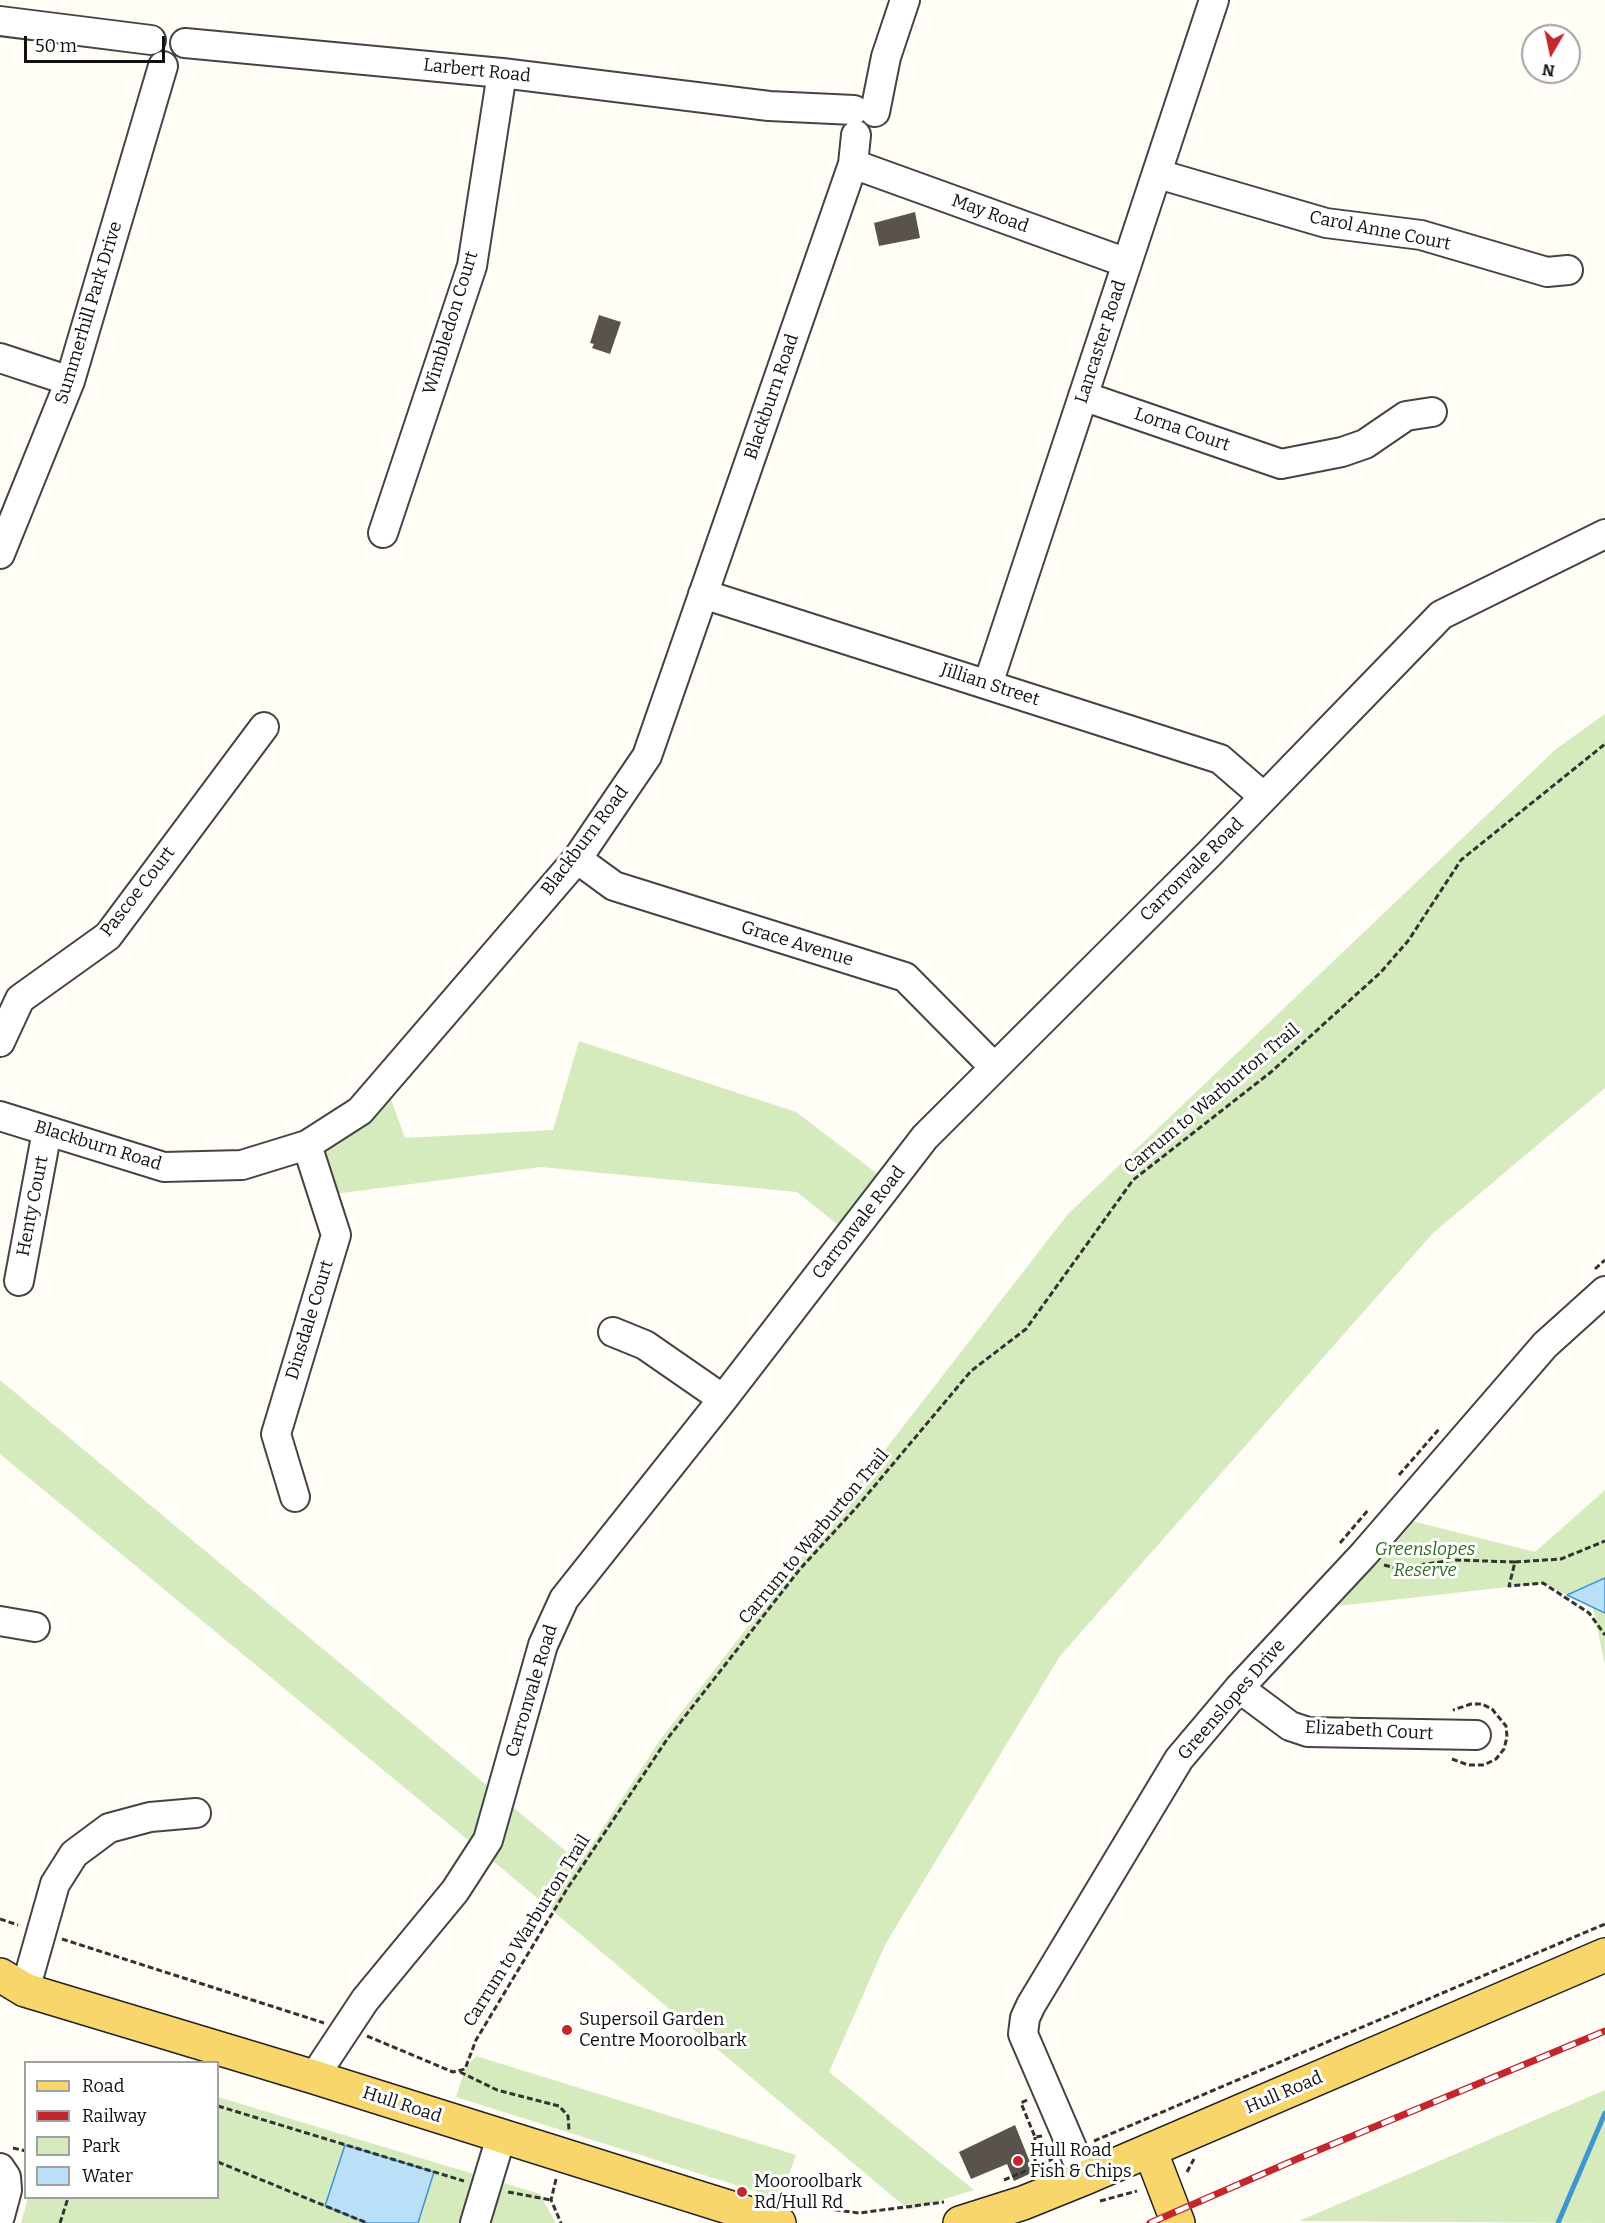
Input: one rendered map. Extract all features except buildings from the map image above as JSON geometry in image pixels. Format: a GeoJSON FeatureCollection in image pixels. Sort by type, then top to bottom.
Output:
{"type":"FeatureCollection","features":[{"type":"Feature","properties":{"kind":"main road","name":"Hull Road"},"geometry":{"type":"LineString","coordinates":[[955,2212],[1023,2203],[1089,2190],[1150,2151],[1605,1955]]}},
{"type":"Feature","properties":{"kind":"main road","name":"Hull Road"},"geometry":{"type":"LineString","coordinates":[[8,1986],[314,2077],[501,2137],[786,2213]]}},
{"type":"Feature","properties":{"kind":"main road"},"geometry":{"type":"LineString","coordinates":[[1150,2151],[1178,2223]]}},
{"type":"Feature","properties":{"kind":"street","name":"Blackburn Road"},"geometry":{"type":"LineString","coordinates":[[0,1116],[164,1167],[242,1165],[307,1145],[360,1111],[577,859],[647,756],[854,164],[862,122],[905,0]]}},
{"type":"Feature","properties":{"kind":"street","name":"Lancaster Road"},"geometry":{"type":"LineString","coordinates":[[988,684],[1214,0]]}},
{"type":"Feature","properties":{"kind":"street"},"geometry":{"type":"LineString","coordinates":[[0,21],[152,40]]}},
{"type":"Feature","properties":{"kind":"street"},"geometry":{"type":"LineString","coordinates":[[169,31],[178,34],[185,43],[186,52],[181,61],[172,66],[163,66],[151,56],[152,40],[159,33],[169,31]]}},
{"type":"Feature","properties":{"kind":"street","name":"Larbert Road"},"geometry":{"type":"LineString","coordinates":[[185,43],[502,73],[769,106],[862,122]]}},
{"type":"Feature","properties":{"kind":"street","name":"Summerhill Park Drive"},"geometry":{"type":"LineString","coordinates":[[0,554],[70,381],[163,66]]}},
{"type":"Feature","properties":{"kind":"street","name":"Wimbledon Court"},"geometry":{"type":"LineString","coordinates":[[382,533],[472,266],[502,73]]}},
{"type":"Feature","properties":{"kind":"street","name":"May Road"},"geometry":{"type":"LineString","coordinates":[[854,164],[1126,263]]}},
{"type":"Feature","properties":{"kind":"street","name":"Carol Anne Court"},"geometry":{"type":"LineString","coordinates":[[1158,174],[1326,223],[1421,235],[1547,272],[1568,270]]}},
{"type":"Feature","properties":{"kind":"street"},"geometry":{"type":"LineString","coordinates":[[0,358],[70,381]]}},
{"type":"Feature","properties":{"kind":"street","name":"Lorna Court"},"geometry":{"type":"LineString","coordinates":[[1083,396],[1281,464],[1342,452],[1365,444],[1406,416],[1432,412]]}},
{"type":"Feature","properties":{"kind":"street","name":"Carronvale Road"},"geometry":{"type":"LineString","coordinates":[[314,2077],[365,2000],[455,1891],[488,1840],[543,1645],[564,1599],[723,1399],[925,1137],[993,1066],[1264,797],[1441,615],[1605,534]]}},
{"type":"Feature","properties":{"kind":"street","name":"Jillian Street"},"geometry":{"type":"LineString","coordinates":[[703,594],[1220,759],[1264,797]]}},
{"type":"Feature","properties":{"kind":"street","name":"Pascoe Court"},"geometry":{"type":"LineString","coordinates":[[0,1042],[20,999],[108,936],[264,727]]}},
{"type":"Feature","properties":{"kind":"street","name":"Grace Avenue"},"geometry":{"type":"LineString","coordinates":[[577,859],[614,886],[905,977],[993,1066]]}},
{"type":"Feature","properties":{"kind":"street","name":"Henty Court"},"geometry":{"type":"LineString","coordinates":[[19,1281],[47,1131]]}},
{"type":"Feature","properties":{"kind":"street","name":"Dinsdale Court"},"geometry":{"type":"LineString","coordinates":[[295,1497],[276,1434],[336,1235],[307,1145]]}},
{"type":"Feature","properties":{"kind":"street","name":"Greenslopes Drive"},"geometry":{"type":"LineString","coordinates":[[1089,2190],[1023,2034],[1025,2018],[1179,1759],[1239,1688],[1364,1554],[1545,1345],[1605,1291]]}},
{"type":"Feature","properties":{"kind":"street"},"geometry":{"type":"LineString","coordinates":[[613,1332],[645,1345],[723,1399]]}},
{"type":"Feature","properties":{"kind":"street"},"geometry":{"type":"LineString","coordinates":[[0,1621],[35,1627]]}},
{"type":"Feature","properties":{"kind":"street","name":"Elizabeth Court"},"geometry":{"type":"LineString","coordinates":[[1239,1688],[1290,1726],[1308,1732],[1476,1735]]}},
{"type":"Feature","properties":{"kind":"street"},"geometry":{"type":"LineString","coordinates":[[8,1986],[42,1932],[56,1884],[74,1854],[109,1828],[150,1817],[196,1813]]}},
{"type":"Feature","properties":{"kind":"street"},"geometry":{"type":"LineString","coordinates":[[475,2223],[501,2137]]}},
{"type":"Feature","properties":{"kind":"street"},"geometry":{"type":"LineString","coordinates":[[0,2168],[6,2178],[7,2190],[0,2216]]}},
{"type":"Feature","properties":{"kind":"path","name":"Carrum to Warburton Trail"},"geometry":{"type":"LineString","coordinates":[[0,1919],[360,2033],[453,2072],[465,2069],[476,2040],[567,1889],[668,1738],[800,1569],[856,1508],[971,1371],[1026,1329],[1133,1180],[1271,1072],[1372,979],[1408,941],[1461,860],[1605,744]]}},
{"type":"Feature","properties":{"kind":"path"},"geometry":{"type":"LineString","coordinates":[[1364,1554],[1380,1565],[1396,1568],[1455,1560],[1515,1563],[1556,1560],[1605,1540]]}},
{"type":"Feature","properties":{"kind":"path"},"geometry":{"type":"LineString","coordinates":[[1515,1563],[1509,1586],[1543,1583],[1589,1613],[1605,1635]]}},
{"type":"Feature","properties":{"kind":"path"},"geometry":{"type":"LineString","coordinates":[[1448,1757],[1468,1765],[1484,1766],[1496,1759],[1504,1749],[1507,1737],[1506,1726],[1492,1709],[1482,1704],[1471,1704],[1450,1711]]}},
{"type":"Feature","properties":{"kind":"path"},"geometry":{"type":"LineString","coordinates":[[1091,2140],[1096,2141],[1605,1924]]}},
{"type":"Feature","properties":{"kind":"path"},"geometry":{"type":"LineString","coordinates":[[219,2106],[486,2187],[551,2200]]}},
{"type":"Feature","properties":{"kind":"path"},"geometry":{"type":"LineString","coordinates":[[1035,2137],[1035,2167]]}},
{"type":"Feature","properties":{"kind":"path"},"geometry":{"type":"LineString","coordinates":[[997,2183],[1055,2158]]}},
{"type":"Feature","properties":{"kind":"path"},"geometry":{"type":"LineString","coordinates":[[219,2162],[367,2223]]}},
{"type":"Feature","properties":{"kind":"path"},"geometry":{"type":"LineString","coordinates":[[1089,2190],[1144,2189]]}},
{"type":"Feature","properties":{"kind":"path"},"geometry":{"type":"LineString","coordinates":[[60,2223],[68,2199]]}},
{"type":"Feature","properties":{"kind":"path"},"geometry":{"type":"LineString","coordinates":[[786,2213],[814,2210],[859,2213],[955,2212]]}},
{"type":"Feature","properties":{"kind":"green space"},"geometry":{"type":"Polygon","coordinates":[[[1605,714],[1605,1088],[1433,1233],[1060,1656],[886,1943],[829,2072],[974,2190],[909,2210],[468,1840],[0,1454],[0,1380],[580,1863],[660,1740],[1068,1214],[1556,749],[1605,714]]]}},
{"type":"Feature","properties":{"kind":"green space"},"geometry":{"type":"Polygon","coordinates":[[[579,1041],[796,1112],[883,1178],[843,1229],[797,1192],[541,1167],[327,1195],[311,1146],[387,1089],[405,1138],[553,1130],[579,1041]]]}},
{"type":"Feature","properties":{"kind":"green space","name":"Greenslopes Reserve"},"geometry":{"type":"Polygon","coordinates":[[[1605,1490],[1605,1665],[1593,1608],[1543,1583],[1338,1606],[1412,1521],[1535,1552],[1605,1490]]]}},
{"type":"Feature","properties":{"kind":"green space"},"geometry":{"type":"Polygon","coordinates":[[[476,2056],[796,2155],[780,2199],[456,2097],[465,2069],[476,2056]]]}},
{"type":"Feature","properties":{"kind":"green space"},"geometry":{"type":"Polygon","coordinates":[[[1605,2090],[1605,2223],[1299,2221],[1605,2090]]]}},
{"type":"Feature","properties":{"kind":"green space"},"geometry":{"type":"Polygon","coordinates":[[[219,2097],[540,2194],[556,2223],[21,2223],[28,2199],[219,2199],[219,2097]]]}},
{"type":"Feature","properties":{"kind":"water"},"geometry":{"type":"Polygon","coordinates":[[[1605,1578],[1605,1613],[1567,1595],[1605,1578]]]}},
{"type":"Feature","properties":{"kind":"water"},"geometry":{"type":"Polygon","coordinates":[[[345,2145],[434,2172],[418,2223],[367,2223],[325,2206],[345,2145]]]}},
{"type":"Feature","properties":{"kind":"waterway"},"geometry":{"type":"LineString","coordinates":[[1558,2223],[1605,2113]]}},
{"type":"Feature","properties":{"kind":"railway"},"geometry":{"type":"LineString","coordinates":[[1150,2223],[1297,2159],[1605,2031]]}},
{"type":"Feature","properties":{"kind":"place","name":"Supersoil Garden Centre Mooroolbark"},"geometry":{"type":"Point","coordinates":[567,2030]}},
{"type":"Feature","properties":{"kind":"place","name":"Hull Road Fish & Chips"},"geometry":{"type":"Point","coordinates":[1018,2161]}},
{"type":"Feature","properties":{"kind":"place","name":"Mooroolbark Rd/Hull Rd"},"geometry":{"type":"Point","coordinates":[742,2192]}}]}
